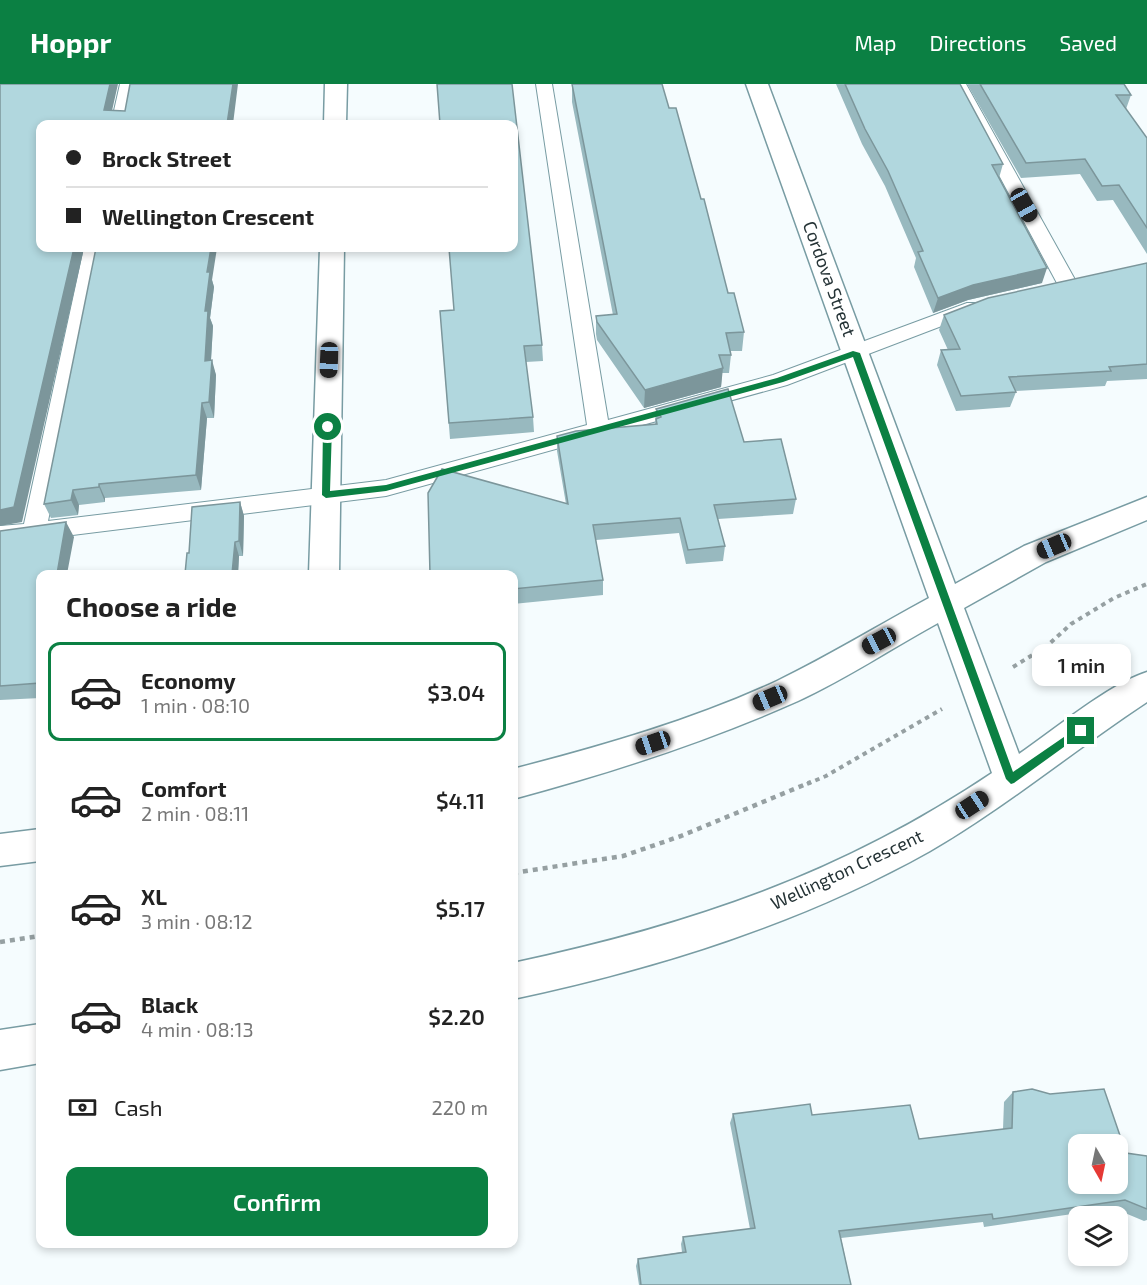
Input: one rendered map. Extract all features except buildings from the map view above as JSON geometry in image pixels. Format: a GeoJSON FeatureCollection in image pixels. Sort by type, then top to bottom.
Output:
{"type":"FeatureCollection","features":[{"type":"Feature","properties":{"kind":"street"},"geometry":{"type":"LineString","coordinates":[[335,120],[336,84]]}},
{"type":"Feature","properties":{"kind":"street","name":"Cordova Street"},"geometry":{"type":"LineString","coordinates":[[757,84],[1011,779]]}},
{"type":"Feature","properties":{"kind":"street"},"geometry":{"type":"LineString","coordinates":[[324,570],[332,252]]}},
{"type":"Feature","properties":{"kind":"street"},"geometry":{"type":"LineString","coordinates":[[518,783],[592,763],[713,722],[789,690],[1035,554],[1147,508]]}},
{"type":"Feature","properties":{"kind":"street","name":"Wellington Crescent"},"geometry":{"type":"LineString","coordinates":[[518,980],[613,959],[672,943],[760,911],[817,887],[907,844],[1011,779],[1147,685]]}},
{"type":"Feature","properties":{"kind":"street"},"geometry":{"type":"LineString","coordinates":[[0,850],[36,846]]}},
{"type":"Feature","properties":{"kind":"street"},"geometry":{"type":"LineString","coordinates":[[0,1050],[36,1045]]}},
{"type":"Feature","properties":{"kind":"lane"},"geometry":{"type":"LineString","coordinates":[[120,120],[128,84]]}},
{"type":"Feature","properties":{"kind":"lane"},"geometry":{"type":"LineString","coordinates":[[544,84],[599,430]]}},
{"type":"Feature","properties":{"kind":"lane"},"geometry":{"type":"LineString","coordinates":[[958,84],[1068,285]]}},
{"type":"Feature","properties":{"kind":"lane"},"geometry":{"type":"LineString","coordinates":[[34,531],[92,252]]}},
{"type":"Feature","properties":{"kind":"lane"},"geometry":{"type":"LineString","coordinates":[[1045,290],[1091,280]]}},
{"type":"Feature","properties":{"kind":"lane"},"geometry":{"type":"LineString","coordinates":[[0,535],[386,488],[780,380],[976,306],[999,301]]}},
{"type":"Feature","properties":{"kind":"path"},"geometry":{"type":"LineString","coordinates":[[518,872],[622,856],[681,836],[826,776],[1047,646],[1071,624],[1114,598],[1147,584]]}},
{"type":"Feature","properties":{"kind":"path"},"geometry":{"type":"LineString","coordinates":[[0,942],[36,937]]}},
{"type":"Feature","properties":{"kind":"route"},"geometry":{"type":"LineString","coordinates":[[328,427],[326,495],[386,488],[780,380],[856,353],[1011,779],[1081,731]]}}]}
